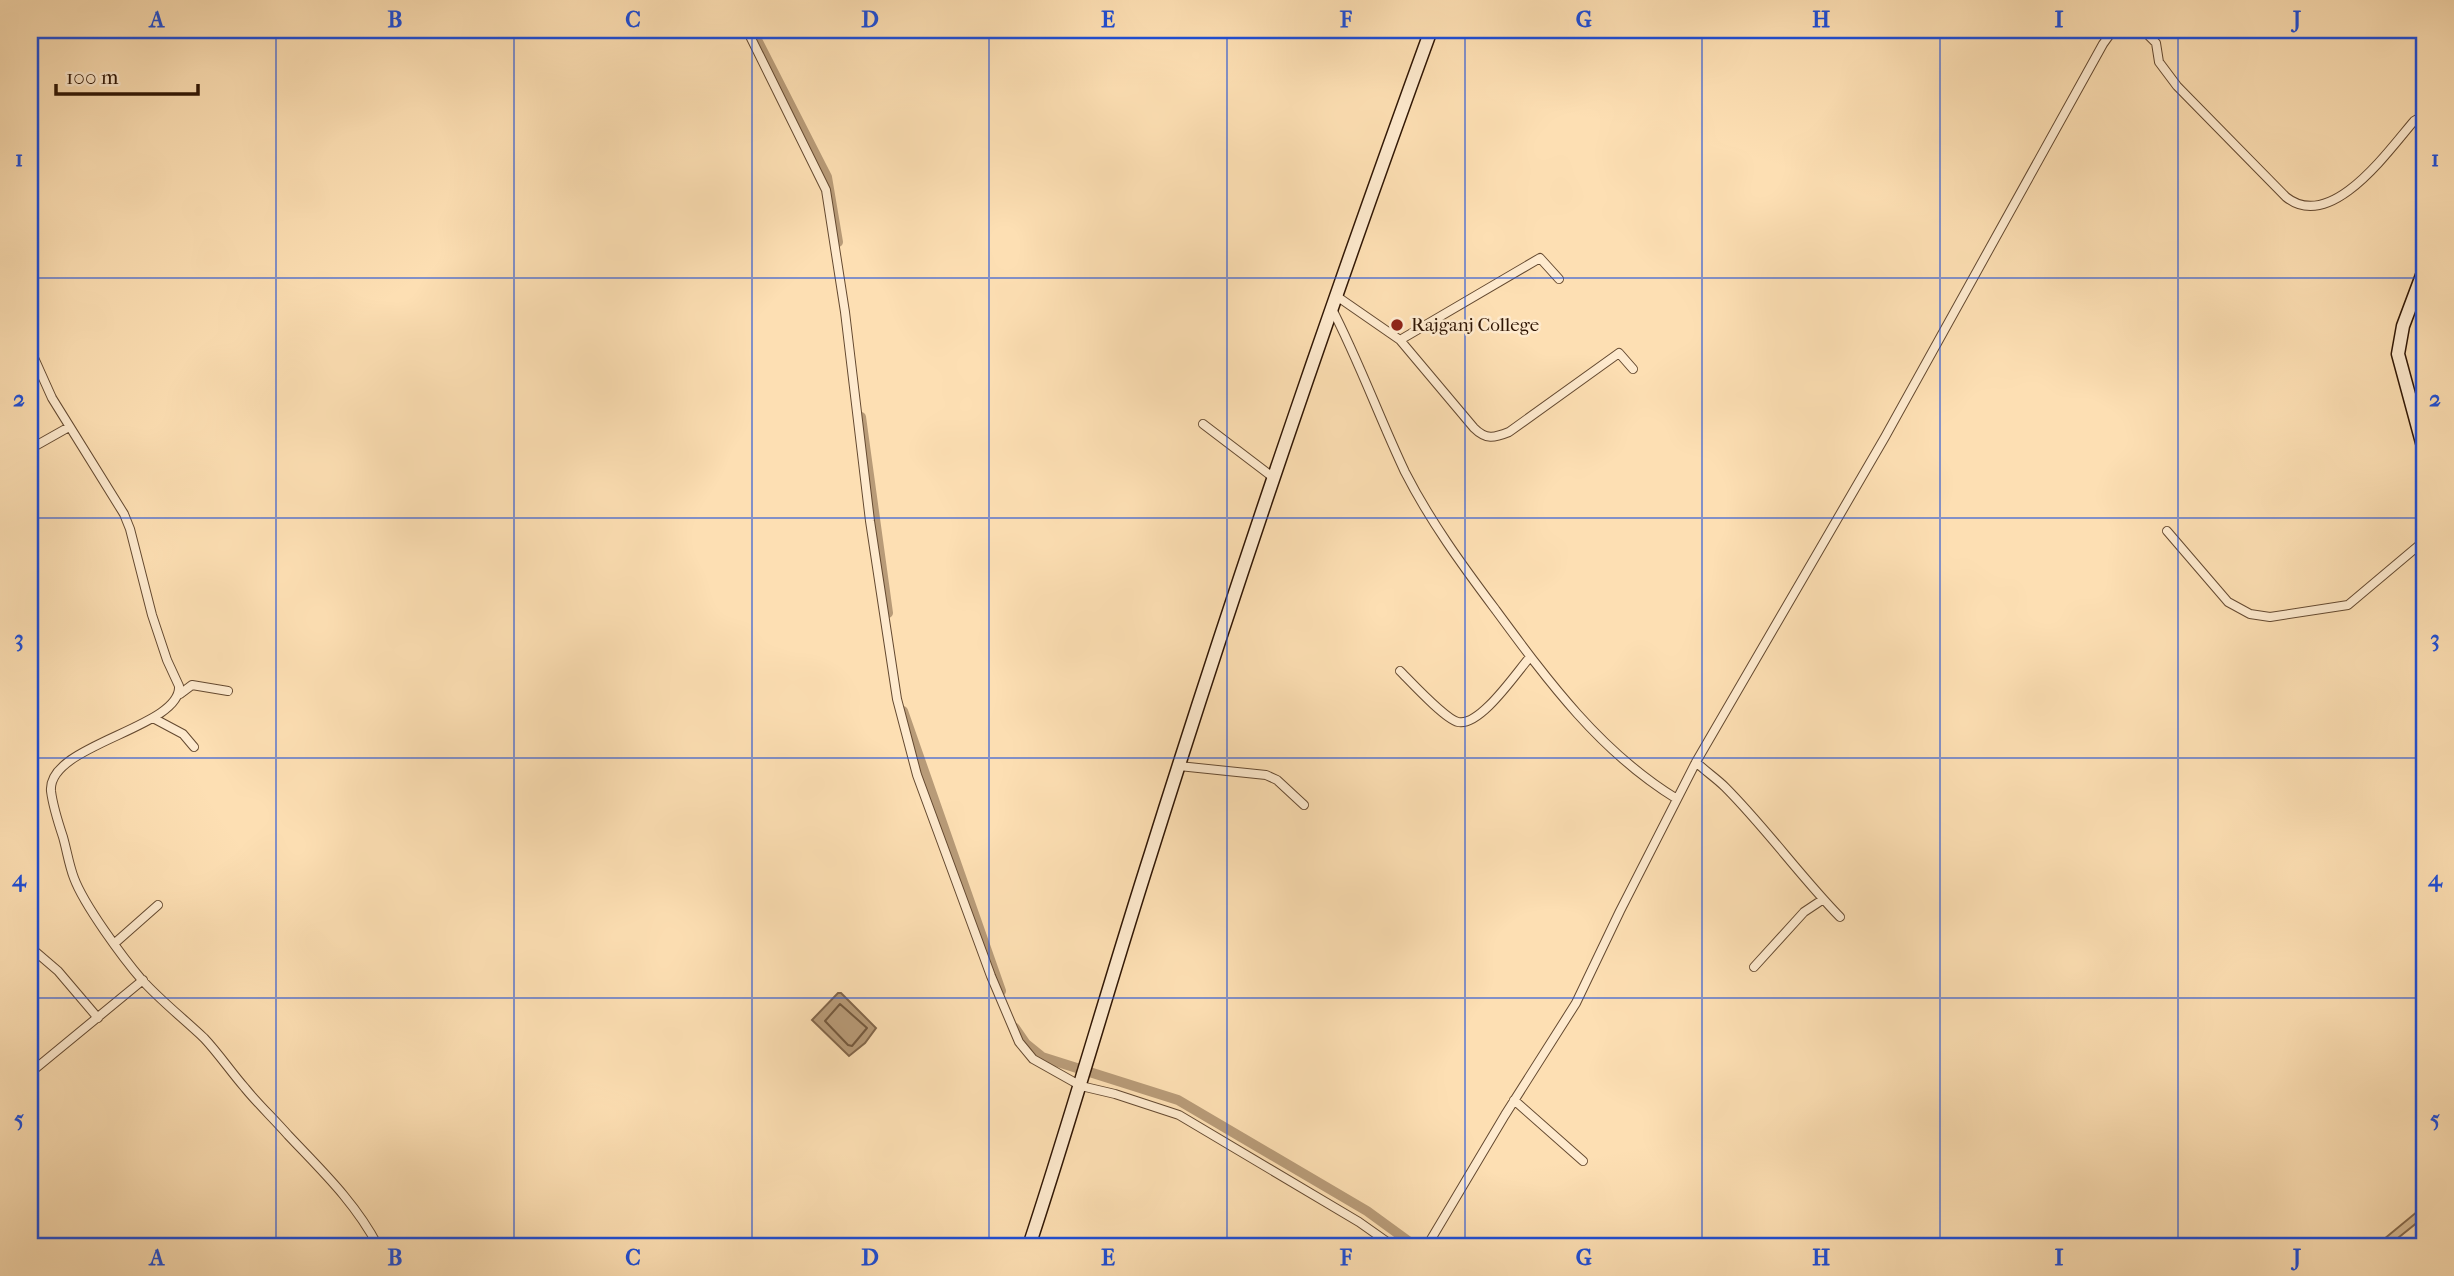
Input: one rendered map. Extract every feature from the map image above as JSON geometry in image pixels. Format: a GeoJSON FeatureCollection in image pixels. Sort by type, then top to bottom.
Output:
{"type":"FeatureCollection","features":[{"type":"Feature","properties":{"kind":"street"},"geometry":{"type":"LineString","coordinates":[[747,30],[826,190],[845,312],[883,614],[897,699],[917,775],[991,976],[1019,1042],[1033,1059],[1083,1077],[1115,1094],[1179,1115],[1359,1222],[1393,1246]]}},
{"type":"Feature","properties":{"kind":"street"},"geometry":{"type":"LineString","coordinates":[[1029,1246],[1179,766],[1333,301],[1431,30]]}},
{"type":"Feature","properties":{"kind":"street"},"geometry":{"type":"LineString","coordinates":[[1427,1246],[1514,1100],[1576,1003],[1696,762],[1885,437],[2113,30]]}},
{"type":"Feature","properties":{"kind":"street"},"geometry":{"type":"LineString","coordinates":[[2143,30],[2156,43],[2159,62],[2177,86],[2286,197],[2298,205],[2316,207],[2352,189],[2414,121],[2424,115]]}},
{"type":"Feature","properties":{"kind":"street"},"geometry":{"type":"LineString","coordinates":[[1400,340],[1541,258],[1559,279]]}},
{"type":"Feature","properties":{"kind":"street"},"geometry":{"type":"LineString","coordinates":[[2424,270],[2403,326],[2398,354],[2424,450]]}},
{"type":"Feature","properties":{"kind":"street"},"geometry":{"type":"LineString","coordinates":[[1333,301],[1400,340],[1474,428],[1481,435],[1491,438],[1509,432],[1619,352],[1633,369]]}},
{"type":"Feature","properties":{"kind":"street"},"geometry":{"type":"LineString","coordinates":[[1333,301],[1401,462],[1440,533],[1530,657],[1590,731],[1677,799]]}},
{"type":"Feature","properties":{"kind":"street"},"geometry":{"type":"LineString","coordinates":[[30,349],[52,398],[131,529],[152,615],[180,694]]}},
{"type":"Feature","properties":{"kind":"street"},"geometry":{"type":"LineString","coordinates":[[1203,424],[1275,478]]}},
{"type":"Feature","properties":{"kind":"street"},"geometry":{"type":"LineString","coordinates":[[30,449],[69,427]]}},
{"type":"Feature","properties":{"kind":"street"},"geometry":{"type":"LineString","coordinates":[[2167,531],[2228,601],[2250,614],[2270,617],[2348,605],[2424,541]]}},
{"type":"Feature","properties":{"kind":"street"},"geometry":{"type":"LineString","coordinates":[[1400,671],[1455,722],[1463,722],[1483,712],[1530,657]]}},
{"type":"Feature","properties":{"kind":"street"},"geometry":{"type":"LineString","coordinates":[[228,691],[192,685],[153,718],[108,739],[62,766],[52,778],[51,789],[56,816],[74,879],[142,980],[205,1039],[245,1088],[313,1158],[356,1211],[378,1246]]}},
{"type":"Feature","properties":{"kind":"street"},"geometry":{"type":"LineString","coordinates":[[153,718],[167,723],[183,734],[194,747]]}},
{"type":"Feature","properties":{"kind":"street"},"geometry":{"type":"LineString","coordinates":[[1696,762],[1724,786],[1822,900],[1840,917]]}},
{"type":"Feature","properties":{"kind":"street"},"geometry":{"type":"LineString","coordinates":[[1179,766],[1266,775],[1277,780],[1304,805]]}},
{"type":"Feature","properties":{"kind":"street"},"geometry":{"type":"LineString","coordinates":[[1754,967],[1804,912],[1822,900]]}},
{"type":"Feature","properties":{"kind":"street"},"geometry":{"type":"LineString","coordinates":[[115,943],[158,905]]}},
{"type":"Feature","properties":{"kind":"street"},"geometry":{"type":"LineString","coordinates":[[30,947],[63,976],[98,1018]]}},
{"type":"Feature","properties":{"kind":"street"},"geometry":{"type":"LineString","coordinates":[[30,1073],[142,980]]}},
{"type":"Feature","properties":{"kind":"street"},"geometry":{"type":"LineString","coordinates":[[1514,1100],[1583,1161]]}},
{"type":"Feature","properties":{"kind":"shaded area"},"geometry":{"type":"Polygon","coordinates":[[[2424,1206],[2424,1217],[2388,1246],[2378,1244],[2424,1206]]]}},
{"type":"Feature","properties":{"kind":"water"},"geometry":{"type":"Polygon","coordinates":[[[838,993],[876,1028],[865,1043],[849,1056],[812,1020],[838,993]]]}},
{"type":"Feature","properties":{"kind":"waterway"},"geometry":{"type":"LineString","coordinates":[[752,30],[827,177],[838,242]]}},
{"type":"Feature","properties":{"kind":"waterway"},"geometry":{"type":"LineString","coordinates":[[861,417],[888,613]]}},
{"type":"Feature","properties":{"kind":"waterway"},"geometry":{"type":"LineString","coordinates":[[903,711],[1001,991]]}},
{"type":"Feature","properties":{"kind":"waterway"},"geometry":{"type":"LineString","coordinates":[[1015,1028],[1026,1044],[1042,1057],[1178,1100],[1367,1211],[1415,1246]]}},
{"type":"Feature","properties":{"kind":"place","name":"Rajganj College"},"geometry":{"type":"Point","coordinates":[1397,325]}}]}
